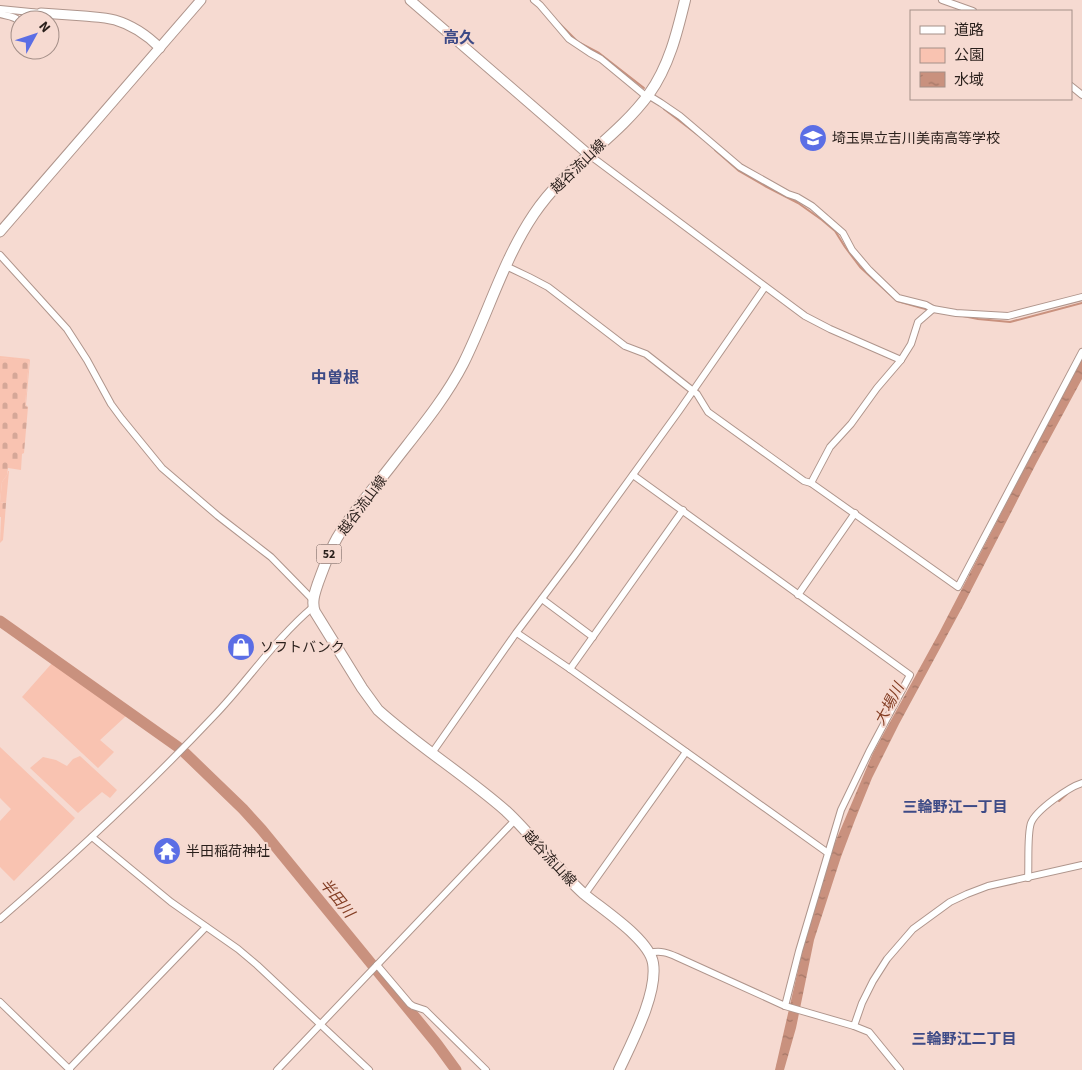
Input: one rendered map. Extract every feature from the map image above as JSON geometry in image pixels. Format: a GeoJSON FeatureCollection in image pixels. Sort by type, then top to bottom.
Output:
{"type":"FeatureCollection","features":[{"type":"Feature","properties":{"kind":"main road","name":"越谷流山線"},"geometry":{"type":"LineString","coordinates":[[650,953],[637,937],[559,870],[515,820],[372,703],[314,612],[313,603],[326,561],[339,536],[442,398],[459,371],[472,346],[514,247],[535,212],[564,177],[623,123],[648,96],[664,70],[685,0]]}},
{"type":"Feature","properties":{"kind":"main road"},"geometry":{"type":"LineString","coordinates":[[619,1070],[649,1001],[653,967],[650,953]]}},
{"type":"Feature","properties":{"kind":"street"},"geometry":{"type":"LineString","coordinates":[[0,232],[202,0]]}},
{"type":"Feature","properties":{"kind":"street"},"geometry":{"type":"LineString","coordinates":[[410,0],[588,154],[805,316],[901,360]]}},
{"type":"Feature","properties":{"kind":"street"},"geometry":{"type":"LineString","coordinates":[[534,0],[568,39],[600,59],[648,96],[661,102],[680,116],[740,167],[812,206],[843,233],[852,250],[869,270],[898,298],[926,305],[931,310],[1008,316],[1082,297]]}},
{"type":"Feature","properties":{"kind":"street"},"geometry":{"type":"LineString","coordinates":[[942,0],[970,10]]}},
{"type":"Feature","properties":{"kind":"street"},"geometry":{"type":"LineString","coordinates":[[60,16],[113,19],[138,30],[160,48]]}},
{"type":"Feature","properties":{"kind":"street"},"geometry":{"type":"LineString","coordinates":[[1072,87],[1082,95]]}},
{"type":"Feature","properties":{"kind":"street"},"geometry":{"type":"LineString","coordinates":[[0,255],[67,329],[116,411],[162,468],[218,516],[271,557],[313,603],[230,699],[175,757],[92,837],[0,919]]}},
{"type":"Feature","properties":{"kind":"street"},"geometry":{"type":"LineString","coordinates":[[506,266],[548,287],[624,346],[646,354],[693,390],[708,412],[804,480],[855,513],[958,587],[1082,352]]}},
{"type":"Feature","properties":{"kind":"street"},"geometry":{"type":"LineString","coordinates":[[432,753],[693,390],[765,286]]}},
{"type":"Feature","properties":{"kind":"street"},"geometry":{"type":"LineString","coordinates":[[811,483],[830,447],[851,424],[877,388],[901,360],[911,344],[918,322],[931,310]]}},
{"type":"Feature","properties":{"kind":"street"},"geometry":{"type":"LineString","coordinates":[[633,474],[910,675],[841,810],[799,951],[787,1006]]}},
{"type":"Feature","properties":{"kind":"street"},"geometry":{"type":"LineString","coordinates":[[570,669],[683,510]]}},
{"type":"Feature","properties":{"kind":"street"},"geometry":{"type":"LineString","coordinates":[[798,595],[855,513]]}},
{"type":"Feature","properties":{"kind":"street"},"geometry":{"type":"LineString","coordinates":[[542,599],[593,637]]}},
{"type":"Feature","properties":{"kind":"street"},"geometry":{"type":"LineString","coordinates":[[517,633],[828,853]]}},
{"type":"Feature","properties":{"kind":"street"},"geometry":{"type":"LineString","coordinates":[[585,894],[686,752]]}},
{"type":"Feature","properties":{"kind":"street"},"geometry":{"type":"LineString","coordinates":[[1028,878],[1031,824],[1037,814],[1061,794],[1082,783]]}},
{"type":"Feature","properties":{"kind":"street"},"geometry":{"type":"LineString","coordinates":[[277,1070],[515,820]]}},
{"type":"Feature","properties":{"kind":"street"},"geometry":{"type":"LineString","coordinates":[[92,837],[172,902],[238,949],[369,1070]]}},
{"type":"Feature","properties":{"kind":"street"},"geometry":{"type":"LineString","coordinates":[[854,1026],[862,1003],[873,981],[887,959],[913,928],[950,902],[988,886],[1082,865]]}},
{"type":"Feature","properties":{"kind":"street"},"geometry":{"type":"LineString","coordinates":[[0,1002],[69,1070],[206,926]]}},
{"type":"Feature","properties":{"kind":"street"},"geometry":{"type":"LineString","coordinates":[[650,953],[656,951],[664,952],[787,1006],[869,1032],[900,1070]]}},
{"type":"Feature","properties":{"kind":"street"},"geometry":{"type":"LineString","coordinates":[[376,967],[406,1000],[413,1006],[425,1010],[486,1070]]}},
{"type":"Feature","properties":{"kind":"green space"},"geometry":{"type":"Polygon","coordinates":[[[0,356],[30,360],[26,405],[28,407],[25,406],[29,361],[0,358],[0,356]]]}},
{"type":"Feature","properties":{"kind":"green space"},"geometry":{"type":"Polygon","coordinates":[[[0,358],[29,360],[25,406],[28,407],[21,470],[8,468],[7,475],[2,482],[0,502],[0,358]]]}},
{"type":"Feature","properties":{"kind":"green space"},"geometry":{"type":"Polygon","coordinates":[[[8,471],[6,503],[0,502],[2,482],[8,471]]]}},
{"type":"Feature","properties":{"kind":"green space"},"geometry":{"type":"Polygon","coordinates":[[[0,502],[6,503],[5,517],[0,517],[0,502]]]}},
{"type":"Feature","properties":{"kind":"green space"},"geometry":{"type":"Polygon","coordinates":[[[1,516],[5,517],[3,540],[0,543],[1,516]]]}},
{"type":"Feature","properties":{"kind":"green space"},"geometry":{"type":"Polygon","coordinates":[[[53,662],[126,716],[100,740],[114,752],[98,768],[22,697],[53,662]]]}},
{"type":"Feature","properties":{"kind":"green space"},"geometry":{"type":"Polygon","coordinates":[[[0,747],[75,818],[14,881],[0,867],[0,821],[11,809],[0,798],[0,747]]]}},
{"type":"Feature","properties":{"kind":"green space"},"geometry":{"type":"Polygon","coordinates":[[[80,756],[117,790],[110,798],[102,792],[78,813],[30,768],[43,757],[56,760],[67,766],[73,759],[80,756]]]}},
{"type":"Feature","properties":{"kind":"water"},"geometry":{"type":"Polygon","coordinates":[[[1082,357],[1082,379],[872,778],[841,857],[814,940],[796,1028],[784,1070],[775,1070],[813,905],[834,845],[873,753],[939,633],[1082,357]]]}},
{"type":"Feature","properties":{"kind":"waterway"},"geometry":{"type":"LineString","coordinates":[[558,22],[578,42],[599,53],[644,88]]}},
{"type":"Feature","properties":{"kind":"waterway"},"geometry":{"type":"LineString","coordinates":[[664,109],[698,135]]}},
{"type":"Feature","properties":{"kind":"waterway"},"geometry":{"type":"LineString","coordinates":[[715,150],[739,171],[798,203],[822,220],[835,231],[860,267],[897,301],[929,310]]}},
{"type":"Feature","properties":{"kind":"waterway"},"geometry":{"type":"LineString","coordinates":[[963,316],[1010,322],[1082,303]]}},
{"type":"Feature","properties":{"kind":"waterway","name":"半田川"},"geometry":{"type":"LineString","coordinates":[[0,621],[178,747]]}},
{"type":"Feature","properties":{"kind":"waterway","name":"半田川"},"geometry":{"type":"LineString","coordinates":[[185,753],[262,830],[437,1044],[456,1070]]}},
{"type":"Feature","properties":{"kind":"waterway"},"geometry":{"type":"LineString","coordinates":[[1059,801],[1067,794]]}},
{"type":"Feature","properties":{"kind":"place","name":"埼玉県立吉川美南高等学校"},"geometry":{"type":"Point","coordinates":[813,138]}},
{"type":"Feature","properties":{"kind":"place","name":"ソフトバンク"},"geometry":{"type":"Point","coordinates":[241,647]}},
{"type":"Feature","properties":{"kind":"place","name":"半田稲荷神社"},"geometry":{"type":"Point","coordinates":[167,851]}},
{"type":"Feature","properties":{"kind":"district","name":"高久"},"geometry":{"type":"Point","coordinates":[459,37]}},
{"type":"Feature","properties":{"kind":"district","name":"中曽根"},"geometry":{"type":"Point","coordinates":[335,377]}},
{"type":"Feature","properties":{"kind":"district","name":"三輪野江一丁目"},"geometry":{"type":"Point","coordinates":[955,807]}},
{"type":"Feature","properties":{"kind":"district","name":"三輪野江二丁目"},"geometry":{"type":"Point","coordinates":[964,1039]}},
{"type":"Feature","properties":{"kind":"water label","name":"大場川"},"geometry":{"type":"Point","coordinates":[889,704]}}]}
